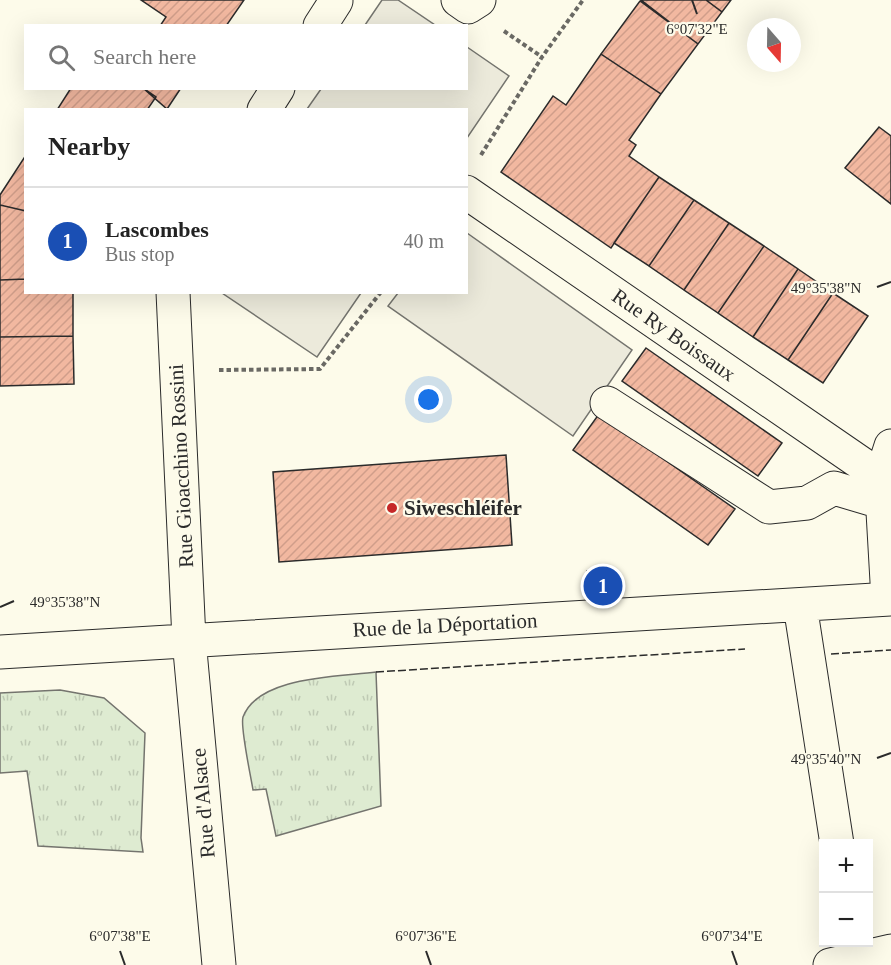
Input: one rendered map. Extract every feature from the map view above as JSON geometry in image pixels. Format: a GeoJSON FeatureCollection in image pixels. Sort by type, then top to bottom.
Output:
{"type":"FeatureCollection","features":[{"type":"Feature","properties":{"kind":"street"},"geometry":{"type":"LineString","coordinates":[[458,0],[468,7],[479,0]]}},
{"type":"Feature","properties":{"kind":"street"},"geometry":{"type":"LineString","coordinates":[[265,108],[277,90]]}},
{"type":"Feature","properties":{"kind":"street","name":"Rue Ry Boissaux"},"geometry":{"type":"LineString","coordinates":[[468,193],[881,490]]}},
{"type":"Feature","properties":{"kind":"street","name":"Rue Gioacchino Rossini"},"geometry":{"type":"LineString","coordinates":[[173,294],[189,640]]}},
{"type":"Feature","properties":{"kind":"street"},"geometry":{"type":"LineString","coordinates":[[607,403],[769,507],[807,503],[834,488],[881,490]]}},
{"type":"Feature","properties":{"kind":"street"},"geometry":{"type":"LineString","coordinates":[[890,599],[881,490],[891,446]]}},
{"type":"Feature","properties":{"kind":"street","name":"Rue de la Déportation"},"geometry":{"type":"LineString","coordinates":[[0,652],[890,599]]}},
{"type":"Feature","properties":{"kind":"street"},"geometry":{"type":"LineString","coordinates":[[800,605],[836,839]]}},
{"type":"Feature","properties":{"kind":"street","name":"Rue d'Alsace"},"geometry":{"type":"LineString","coordinates":[[189,640],[219,965]]}},
{"type":"Feature","properties":{"kind":"street"},"geometry":{"type":"LineString","coordinates":[[846,956],[891,951]]}},
{"type":"Feature","properties":{"kind":"path"},"geometry":{"type":"LineString","coordinates":[[479,159],[542,57],[583,0]]}},
{"type":"Feature","properties":{"kind":"path"},"geometry":{"type":"LineString","coordinates":[[176,371],[320,369],[379,294]]}},
{"type":"Feature","properties":{"kind":"green space"},"geometry":{"type":"Polygon","coordinates":[[[376,672],[381,806],[276,836],[266,789],[253,790],[244,741],[243,717],[252,704],[265,693],[282,686],[301,681],[376,672]]]}},
{"type":"Feature","properties":{"kind":"green space"},"geometry":{"type":"Polygon","coordinates":[[[60,690],[104,698],[145,733],[141,838],[143,852],[38,846],[27,771],[0,773],[0,693],[60,690]]]}},
{"type":"Feature","properties":{"kind":"shaded area"},"geometry":{"type":"Polygon","coordinates":[[[382,0],[398,0],[434,24],[366,24],[382,0]]]}},
{"type":"Feature","properties":{"kind":"shaded area"},"geometry":{"type":"Polygon","coordinates":[[[468,48],[509,76],[468,137],[468,108],[308,108],[320,90],[468,90],[468,48]]]}},
{"type":"Feature","properties":{"kind":"shaded area"},"geometry":{"type":"Polygon","coordinates":[[[468,234],[632,350],[573,436],[388,306],[397,294],[468,294],[468,234]]]}},
{"type":"Feature","properties":{"kind":"shaded area"},"geometry":{"type":"Polygon","coordinates":[[[223,294],[360,294],[317,357],[223,294]]]}},
{"type":"Feature","properties":{"kind":"building"},"geometry":{"type":"Polygon","coordinates":[[[141,0],[244,0],[227,24],[161,24],[166,17],[141,0]]]}},
{"type":"Feature","properties":{"kind":"building"},"geometry":{"type":"Polygon","coordinates":[[[641,0],[706,0],[722,12],[698,44],[641,0]]]}},
{"type":"Feature","properties":{"kind":"building"},"geometry":{"type":"Polygon","coordinates":[[[706,0],[731,0],[722,12],[706,0]]]}},
{"type":"Feature","properties":{"kind":"building"},"geometry":{"type":"Polygon","coordinates":[[[640,1],[698,44],[661,94],[601,54],[640,1]]]}},
{"type":"Feature","properties":{"kind":"building"},"geometry":{"type":"Polygon","coordinates":[[[601,54],[661,94],[629,140],[636,145],[629,156],[659,177],[611,248],[501,172],[553,96],[566,105],[601,54]]]}},
{"type":"Feature","properties":{"kind":"building"},"geometry":{"type":"Polygon","coordinates":[[[70,90],[146,90],[156,97],[148,108],[58,108],[70,90]]]}},
{"type":"Feature","properties":{"kind":"building"},"geometry":{"type":"Polygon","coordinates":[[[145,90],[180,90],[166,108],[145,90]]]}},
{"type":"Feature","properties":{"kind":"building"},"geometry":{"type":"Polygon","coordinates":[[[879,127],[891,136],[891,204],[845,168],[879,127]]]}},
{"type":"Feature","properties":{"kind":"building"},"geometry":{"type":"Polygon","coordinates":[[[24,158],[24,211],[0,205],[0,195],[24,158]]]}},
{"type":"Feature","properties":{"kind":"building"},"geometry":{"type":"Polygon","coordinates":[[[659,177],[694,200],[649,266],[614,243],[659,177]]]}},
{"type":"Feature","properties":{"kind":"building"},"geometry":{"type":"Polygon","coordinates":[[[694,200],[729,223],[684,290],[649,266],[694,200]]]}},
{"type":"Feature","properties":{"kind":"building"},"geometry":{"type":"Polygon","coordinates":[[[0,205],[24,211],[24,279],[0,280],[0,205]]]}},
{"type":"Feature","properties":{"kind":"building"},"geometry":{"type":"Polygon","coordinates":[[[729,223],[764,246],[718,313],[684,290],[729,223]]]}},
{"type":"Feature","properties":{"kind":"building"},"geometry":{"type":"Polygon","coordinates":[[[764,246],[798,269],[753,337],[718,313],[764,246]]]}},
{"type":"Feature","properties":{"kind":"building"},"geometry":{"type":"Polygon","coordinates":[[[798,269],[833,293],[788,360],[753,337],[798,269]]]}},
{"type":"Feature","properties":{"kind":"building"},"geometry":{"type":"Polygon","coordinates":[[[24,279],[24,294],[73,294],[73,336],[0,337],[0,280],[24,279]]]}},
{"type":"Feature","properties":{"kind":"building"},"geometry":{"type":"Polygon","coordinates":[[[833,293],[868,316],[823,383],[788,360],[833,293]]]}},
{"type":"Feature","properties":{"kind":"building"},"geometry":{"type":"Polygon","coordinates":[[[73,336],[74,384],[0,386],[0,337],[73,336]]]}},
{"type":"Feature","properties":{"kind":"building"},"geometry":{"type":"Polygon","coordinates":[[[646,348],[782,443],[758,476],[622,381],[646,348]]]}},
{"type":"Feature","properties":{"kind":"building"},"geometry":{"type":"Polygon","coordinates":[[[599,414],[735,509],[708,545],[573,450],[599,414]]]}},
{"type":"Feature","properties":{"kind":"building","name":"Siweschléifer"},"geometry":{"type":"Polygon","coordinates":[[[506,455],[512,545],[279,562],[273,472],[506,455]]]}},
{"type":"Feature","properties":{"kind":"building"},"geometry":{"type":"Polygon","coordinates":[[[613,568],[614,578],[588,581],[587,571],[613,568]]]}},
{"type":"Feature","properties":{"kind":"fence"},"geometry":{"type":"LineString","coordinates":[[376,672],[745,649]]}},
{"type":"Feature","properties":{"kind":"fence"},"geometry":{"type":"LineString","coordinates":[[831,654],[891,650]]}},
{"type":"Feature","properties":{"kind":"place","name":"Siweschléifer"},"geometry":{"type":"Point","coordinates":[392,508]}},
{"type":"Feature","properties":{"kind":"place","name":"Lascombes"},"geometry":{"type":"Point","coordinates":[603,586]}}]}
